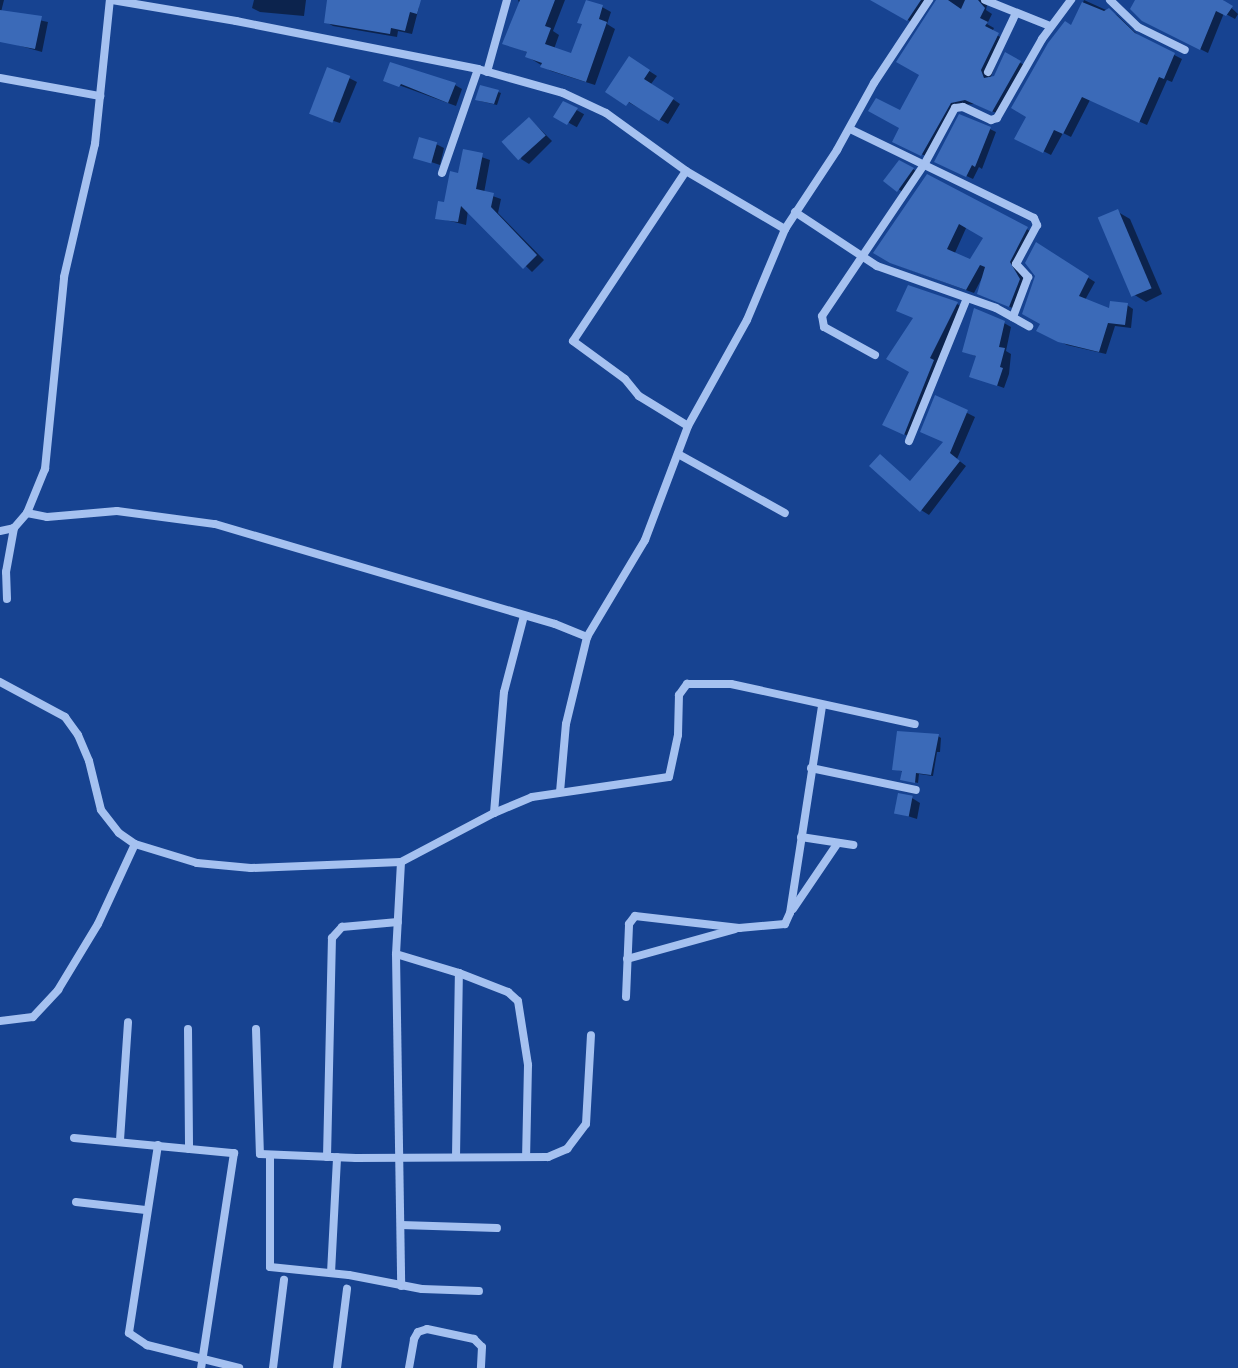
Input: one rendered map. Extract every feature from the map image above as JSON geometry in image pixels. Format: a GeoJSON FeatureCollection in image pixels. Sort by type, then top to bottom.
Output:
{"type":"FeatureCollection","features":[{"type":"Feature","properties":{"kind":"street"},"geometry":{"type":"LineString","coordinates":[[7,599],[6,572],[14,528],[27,513],[45,469],[64,277],[87,183],[111,0],[236,21],[482,70],[581,100],[686,171],[785,229]]}},
{"type":"Feature","properties":{"kind":"street"},"geometry":{"type":"LineString","coordinates":[[442,173],[507,0]]}},
{"type":"Feature","properties":{"kind":"street"},"geometry":{"type":"LineString","coordinates":[[560,792],[566,724],[587,637],[645,540],[688,426],[747,320],[785,229],[929,0]]}},
{"type":"Feature","properties":{"kind":"street"},"geometry":{"type":"LineString","coordinates":[[985,0],[1050,26]]}},
{"type":"Feature","properties":{"kind":"street"},"geometry":{"type":"LineString","coordinates":[[875,355],[824,327],[821,321],[924,165],[955,108],[963,107],[991,120],[997,118],[1050,26],[1071,0]]}},
{"type":"Feature","properties":{"kind":"street"},"geometry":{"type":"LineString","coordinates":[[1110,0],[1138,27],[1185,50]]}},
{"type":"Feature","properties":{"kind":"street"},"geometry":{"type":"LineString","coordinates":[[988,72],[1016,13]]}},
{"type":"Feature","properties":{"kind":"street"},"geometry":{"type":"LineString","coordinates":[[0,78],[100,96]]}},
{"type":"Feature","properties":{"kind":"street"},"geometry":{"type":"LineString","coordinates":[[850,129],[1036,221],[1016,264],[1028,277],[1013,317]]}},
{"type":"Feature","properties":{"kind":"street"},"geometry":{"type":"LineString","coordinates":[[686,171],[573,341],[625,379],[639,396],[688,426]]}},
{"type":"Feature","properties":{"kind":"street"},"geometry":{"type":"LineString","coordinates":[[795,212],[863,259],[898,276],[967,298],[1029,326]]}},
{"type":"Feature","properties":{"kind":"street"},"geometry":{"type":"LineString","coordinates":[[909,441],[967,298]]}},
{"type":"Feature","properties":{"kind":"street"},"geometry":{"type":"LineString","coordinates":[[678,454],[785,513]]}},
{"type":"Feature","properties":{"kind":"street"},"geometry":{"type":"LineString","coordinates":[[27,513],[47,517],[117,511],[215,524],[587,637]]}},
{"type":"Feature","properties":{"kind":"street"},"geometry":{"type":"LineString","coordinates":[[0,531],[14,528]]}},
{"type":"Feature","properties":{"kind":"street"},"geometry":{"type":"LineString","coordinates":[[494,813],[504,692],[524,616]]}},
{"type":"Feature","properties":{"kind":"street"},"geometry":{"type":"LineString","coordinates":[[0,682],[65,717],[78,735],[89,761],[101,810],[119,833],[135,844],[197,863],[251,868],[401,862],[494,813],[532,797],[669,777],[678,735],[679,695],[687,684],[731,684],[915,724]]}},
{"type":"Feature","properties":{"kind":"street"},"geometry":{"type":"LineString","coordinates":[[790,913],[822,706]]}},
{"type":"Feature","properties":{"kind":"street"},"geometry":{"type":"LineString","coordinates":[[811,768],[916,790]]}},
{"type":"Feature","properties":{"kind":"street"},"geometry":{"type":"LineString","coordinates":[[801,837],[853,845]]}},
{"type":"Feature","properties":{"kind":"street"},"geometry":{"type":"LineString","coordinates":[[0,1021],[33,1017],[58,990],[98,924],[135,844]]}},
{"type":"Feature","properties":{"kind":"street"},"geometry":{"type":"LineString","coordinates":[[626,997],[629,924],[635,916],[739,928],[783,927],[837,844]]}},
{"type":"Feature","properties":{"kind":"street"},"geometry":{"type":"LineString","coordinates":[[401,862],[396,954],[401,1286]]}},
{"type":"Feature","properties":{"kind":"street"},"geometry":{"type":"LineString","coordinates":[[327,1157],[332,938],[342,927],[398,922]]}},
{"type":"Feature","properties":{"kind":"street"},"geometry":{"type":"LineString","coordinates":[[627,959],[739,928]]}},
{"type":"Feature","properties":{"kind":"street"},"geometry":{"type":"LineString","coordinates":[[396,954],[459,973],[508,992],[518,1001],[528,1065],[526,1157]]}},
{"type":"Feature","properties":{"kind":"street"},"geometry":{"type":"LineString","coordinates":[[456,1157],[459,973]]}},
{"type":"Feature","properties":{"kind":"street"},"geometry":{"type":"LineString","coordinates":[[120,1140],[128,1022]]}},
{"type":"Feature","properties":{"kind":"street"},"geometry":{"type":"LineString","coordinates":[[188,1029],[189,1149]]}},
{"type":"Feature","properties":{"kind":"street"},"geometry":{"type":"LineString","coordinates":[[256,1029],[260,1154],[400,1159],[548,1157],[567,1149],[586,1124],[591,1035]]}},
{"type":"Feature","properties":{"kind":"street"},"geometry":{"type":"LineString","coordinates":[[74,1138],[234,1153],[202,1364]]}},
{"type":"Feature","properties":{"kind":"street"},"geometry":{"type":"LineString","coordinates":[[158,1145],[129,1333],[147,1345],[202,1364],[239,1368]]}},
{"type":"Feature","properties":{"kind":"street"},"geometry":{"type":"LineString","coordinates":[[270,1156],[270,1267],[331,1273],[401,1286],[479,1291]]}},
{"type":"Feature","properties":{"kind":"street"},"geometry":{"type":"LineString","coordinates":[[331,1273],[337,1157]]}},
{"type":"Feature","properties":{"kind":"street"},"geometry":{"type":"LineString","coordinates":[[76,1202],[146,1210]]}},
{"type":"Feature","properties":{"kind":"street"},"geometry":{"type":"LineString","coordinates":[[401,1225],[497,1228]]}},
{"type":"Feature","properties":{"kind":"street"},"geometry":{"type":"LineString","coordinates":[[273,1368],[284,1280]]}},
{"type":"Feature","properties":{"kind":"street"},"geometry":{"type":"LineString","coordinates":[[337,1368],[347,1289]]}},
{"type":"Feature","properties":{"kind":"street"},"geometry":{"type":"LineString","coordinates":[[409,1368],[414,1339],[427,1329],[474,1339],[482,1347],[481,1368]]}},
{"type":"Feature","properties":{"kind":"building"},"geometry":{"type":"Polygon","coordinates":[[[327,0],[421,0],[417,14],[410,12],[405,31],[391,28],[390,34],[324,23],[327,0]]]}},
{"type":"Feature","properties":{"kind":"building"},"geometry":{"type":"Polygon","coordinates":[[[520,0],[555,0],[545,26],[551,28],[545,44],[571,53],[582,24],[577,23],[586,0],[603,5],[599,19],[607,22],[586,82],[540,67],[542,63],[525,57],[527,52],[502,44],[520,0]]]}},
{"type":"Feature","properties":{"kind":"building"},"geometry":{"type":"Polygon","coordinates":[[[870,0],[921,0],[907,21],[870,0]]]}},
{"type":"Feature","properties":{"kind":"building"},"geometry":{"type":"Polygon","coordinates":[[[936,0],[948,0],[961,9],[965,0],[978,0],[985,8],[980,18],[988,22],[985,26],[999,33],[981,70],[984,78],[994,76],[1005,52],[1021,61],[992,112],[965,100],[951,103],[921,156],[892,142],[899,128],[868,111],[876,98],[900,110],[919,75],[896,62],[936,0]]]}},
{"type":"Feature","properties":{"kind":"building"},"geometry":{"type":"Polygon","coordinates":[[[1135,0],[1223,0],[1233,6],[1226,16],[1216,11],[1200,50],[1142,21],[1130,9],[1135,0]]]}},
{"type":"Feature","properties":{"kind":"building"},"geometry":{"type":"Polygon","coordinates":[[[1082,2],[1104,11],[1109,8],[1135,33],[1175,53],[1164,79],[1159,77],[1139,123],[1082,97],[1063,134],[1054,130],[1043,153],[1014,139],[1026,117],[1011,108],[1048,43],[1065,21],[1071,25],[1082,2]]]}},
{"type":"Feature","properties":{"kind":"building"},"geometry":{"type":"Polygon","coordinates":[[[0,10],[42,16],[35,49],[0,42],[0,10]]]}},
{"type":"Feature","properties":{"kind":"building"},"geometry":{"type":"Polygon","coordinates":[[[629,56],[650,70],[644,79],[674,98],[659,121],[629,102],[626,106],[605,92],[629,56]]]}},
{"type":"Feature","properties":{"kind":"building"},"geometry":{"type":"Polygon","coordinates":[[[390,62],[456,83],[448,103],[401,84],[399,87],[383,81],[390,62]]]}},
{"type":"Feature","properties":{"kind":"building"},"geometry":{"type":"Polygon","coordinates":[[[327,67],[350,76],[332,123],[309,114],[327,67]]]}},
{"type":"Feature","properties":{"kind":"building"},"geometry":{"type":"Polygon","coordinates":[[[480,85],[499,90],[494,104],[475,100],[480,85]]]}},
{"type":"Feature","properties":{"kind":"building"},"geometry":{"type":"Polygon","coordinates":[[[563,101],[578,108],[567,125],[553,117],[563,101]]]}},
{"type":"Feature","properties":{"kind":"building"},"geometry":{"type":"Polygon","coordinates":[[[959,114],[991,127],[975,167],[972,165],[966,177],[934,162],[959,114]]]}},
{"type":"Feature","properties":{"kind":"building"},"geometry":{"type":"Polygon","coordinates":[[[529,117],[546,136],[518,160],[502,142],[529,117]]]}},
{"type":"Feature","properties":{"kind":"building"},"geometry":{"type":"Polygon","coordinates":[[[419,137],[437,142],[431,163],[413,158],[419,137]]]}},
{"type":"Feature","properties":{"kind":"building"},"geometry":{"type":"Polygon","coordinates":[[[463,149],[483,153],[476,189],[494,193],[491,207],[537,255],[523,269],[461,206],[458,222],[435,219],[438,201],[444,202],[450,171],[458,173],[463,149]]]}},
{"type":"Feature","properties":{"kind":"building"},"geometry":{"type":"Polygon","coordinates":[[[899,160],[914,168],[897,192],[883,181],[899,160]]]}},
{"type":"Feature","properties":{"kind":"building"},"geometry":{"type":"Polygon","coordinates":[[[927,174],[1028,227],[1010,262],[1020,279],[1009,307],[977,294],[985,267],[980,265],[966,290],[890,263],[873,253],[927,174]],[[959,224],[947,249],[970,259],[983,238],[959,224]]]}},
{"type":"Feature","properties":{"kind":"building"},"geometry":{"type":"Polygon","coordinates":[[[1118,209],[1152,288],[1131,297],[1098,218],[1118,209]]]}},
{"type":"Feature","properties":{"kind":"building"},"geometry":{"type":"Polygon","coordinates":[[[1036,242],[1089,276],[1079,296],[1109,308],[1110,301],[1128,303],[1125,325],[1108,323],[1099,352],[1058,342],[1036,331],[1040,324],[1022,314],[1035,276],[1025,263],[1036,242]]]}},
{"type":"Feature","properties":{"kind":"building"},"geometry":{"type":"Polygon","coordinates":[[[908,285],[958,302],[930,358],[934,360],[904,435],[882,425],[909,372],[886,359],[913,318],[896,311],[908,285]]]}},
{"type":"Feature","properties":{"kind":"building"},"geometry":{"type":"Polygon","coordinates":[[[974,308],[1005,321],[999,347],[1005,348],[1000,367],[1003,368],[997,386],[969,377],[976,356],[962,352],[974,308]]]}},
{"type":"Feature","properties":{"kind":"building"},"geometry":{"type":"Polygon","coordinates":[[[935,395],[968,410],[950,453],[960,461],[920,512],[869,466],[880,454],[910,481],[943,442],[920,432],[935,395]]]}},
{"type":"Feature","properties":{"kind":"building"},"geometry":{"type":"Polygon","coordinates":[[[897,731],[939,734],[931,775],[916,773],[915,783],[900,780],[902,771],[892,770],[897,731]]]}},
{"type":"Feature","properties":{"kind":"building"},"geometry":{"type":"Polygon","coordinates":[[[898,793],[913,796],[909,816],[894,814],[898,793]]]}}]}
